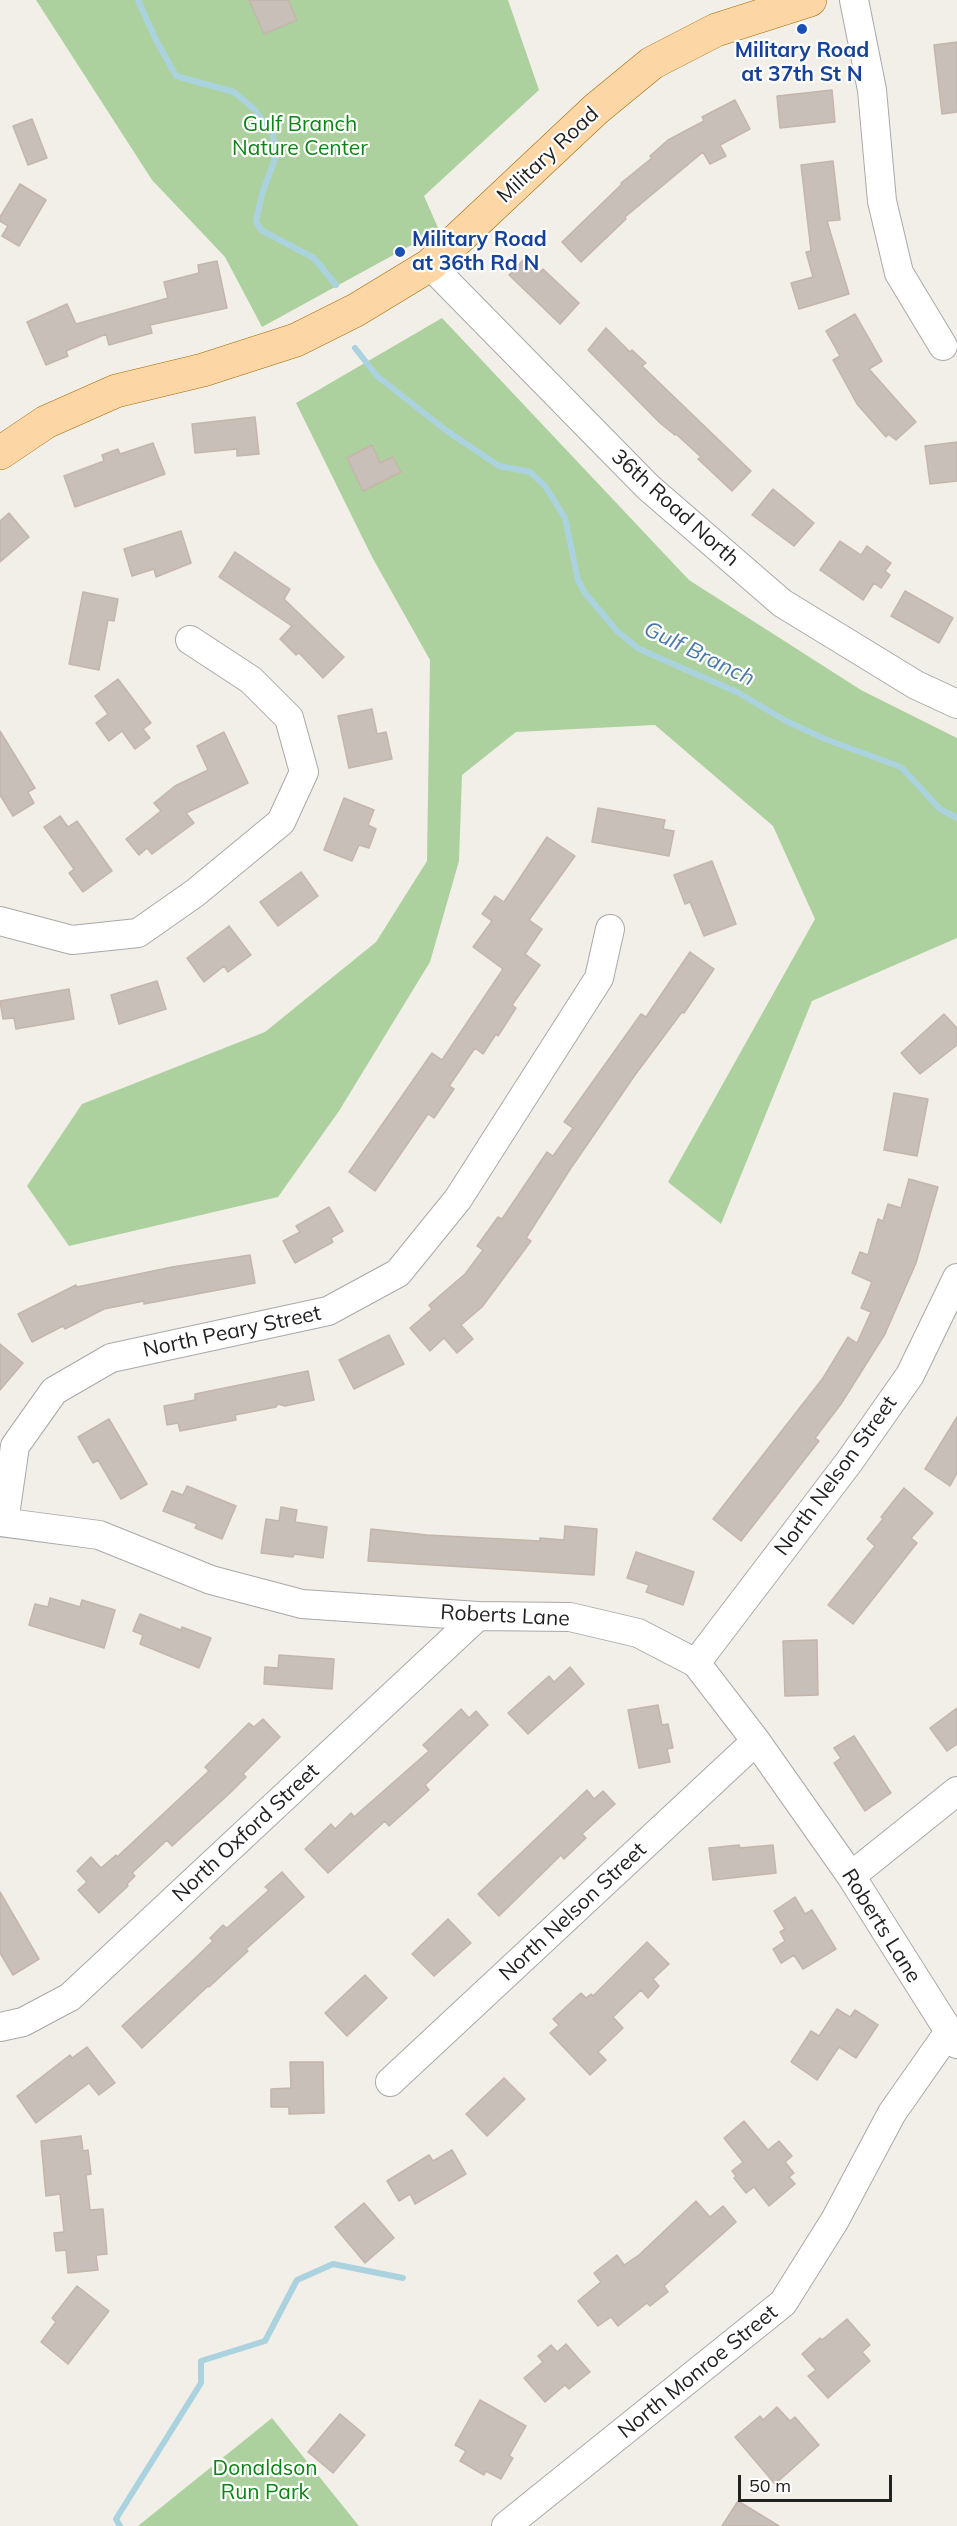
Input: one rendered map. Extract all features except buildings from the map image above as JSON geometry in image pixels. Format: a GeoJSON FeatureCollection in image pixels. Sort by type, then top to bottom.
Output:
{"type":"FeatureCollection","features":[{"type":"Feature","properties":{"kind":"main road","name":"Military Road"},"geometry":{"type":"LineString","coordinates":[[0,453],[46,422],[116,391],[203,370],[296,340],[356,310],[430,265],[596,109],[652,63],[761,7],[810,0]]}},
{"type":"Feature","properties":{"kind":"street"},"geometry":{"type":"LineString","coordinates":[[854,0],[872,90],[882,201],[899,273],[943,346]]}},
{"type":"Feature","properties":{"kind":"street","name":"36th Road North"},"geometry":{"type":"LineString","coordinates":[[430,265],[648,487],[782,603],[915,685],[957,704]]}},
{"type":"Feature","properties":{"kind":"street"},"geometry":{"type":"LineString","coordinates":[[0,921],[72,940],[138,933],[195,892],[281,822],[304,772],[289,718],[251,680],[190,640]]}},
{"type":"Feature","properties":{"kind":"street","name":"North Peary Street"},"geometry":{"type":"LineString","coordinates":[[2,1522],[15,1446],[54,1391],[111,1358],[328,1311],[398,1273],[458,1198],[599,978],[610,929]]}},
{"type":"Feature","properties":{"kind":"street","name":"North Nelson Street"},"geometry":{"type":"LineString","coordinates":[[696,1663],[849,1462],[910,1374],[957,1278]]}},
{"type":"Feature","properties":{"kind":"street","name":"Roberts Lane"},"geometry":{"type":"LineString","coordinates":[[2,1522],[99,1535],[211,1580],[302,1604],[478,1616],[570,1617],[638,1633],[696,1663],[756,1741],[851,1876],[953,2039]]}},
{"type":"Feature","properties":{"kind":"street","name":"North Oxford Street"},"geometry":{"type":"LineString","coordinates":[[0,2027],[22,2022],[70,1997],[478,1616]]}},
{"type":"Feature","properties":{"kind":"street","name":"North Nelson Street"},"geometry":{"type":"LineString","coordinates":[[390,2082],[756,1741]]}},
{"type":"Feature","properties":{"kind":"street"},"geometry":{"type":"LineString","coordinates":[[851,1876],[957,1791]]}},
{"type":"Feature","properties":{"kind":"street","name":"North Monroe Street"},"geometry":{"type":"LineString","coordinates":[[506,2526],[783,2303],[835,2220],[892,2113],[953,2039]]}},
{"type":"Feature","properties":{"kind":"green space","name":"Gulf Branch Nature Center"},"geometry":{"type":"Polygon","coordinates":[[[36,0],[508,0],[539,90],[424,196],[439,230],[262,327],[225,257],[152,180],[36,0]]]}},
{"type":"Feature","properties":{"kind":"green space"},"geometry":{"type":"Polygon","coordinates":[[[442,318],[689,580],[861,690],[957,738],[957,938],[812,1001],[721,1224],[668,1182],[815,919],[773,826],[655,725],[516,732],[462,775],[459,861],[430,962],[339,1111],[278,1197],[69,1246],[27,1186],[82,1104],[265,1032],[376,942],[427,861],[430,660],[372,557],[296,403],[442,318]]]}},
{"type":"Feature","properties":{"kind":"green space","name":"Donaldson Run Park"},"geometry":{"type":"Polygon","coordinates":[[[272,2418],[359,2526],[138,2526],[272,2418]]]}},
{"type":"Feature","properties":{"kind":"waterway","name":"Gulf Branch"},"geometry":{"type":"LineString","coordinates":[[138,0],[176,76],[234,92],[254,109],[273,134],[275,159],[262,194],[256,221],[261,230],[314,258],[336,285]]}},
{"type":"Feature","properties":{"kind":"waterway","name":"Gulf Branch"},"geometry":{"type":"LineString","coordinates":[[355,348],[377,376],[447,431],[499,466],[530,472],[545,486],[565,518],[578,580],[585,593],[617,631],[639,649],[739,693],[786,721],[825,739],[901,767],[940,809],[957,818]]}},
{"type":"Feature","properties":{"kind":"waterway"},"geometry":{"type":"LineString","coordinates":[[120,2526],[116,2519],[201,2383],[201,2361],[265,2341],[297,2280],[333,2264],[403,2278]]}},
{"type":"Feature","properties":{"kind":"place","name":"Military Road at 37th St N"},"geometry":{"type":"Point","coordinates":[802,29]}},
{"type":"Feature","properties":{"kind":"place","name":"Military Road at 36th Rd N"},"geometry":{"type":"Point","coordinates":[400,252]}}]}
